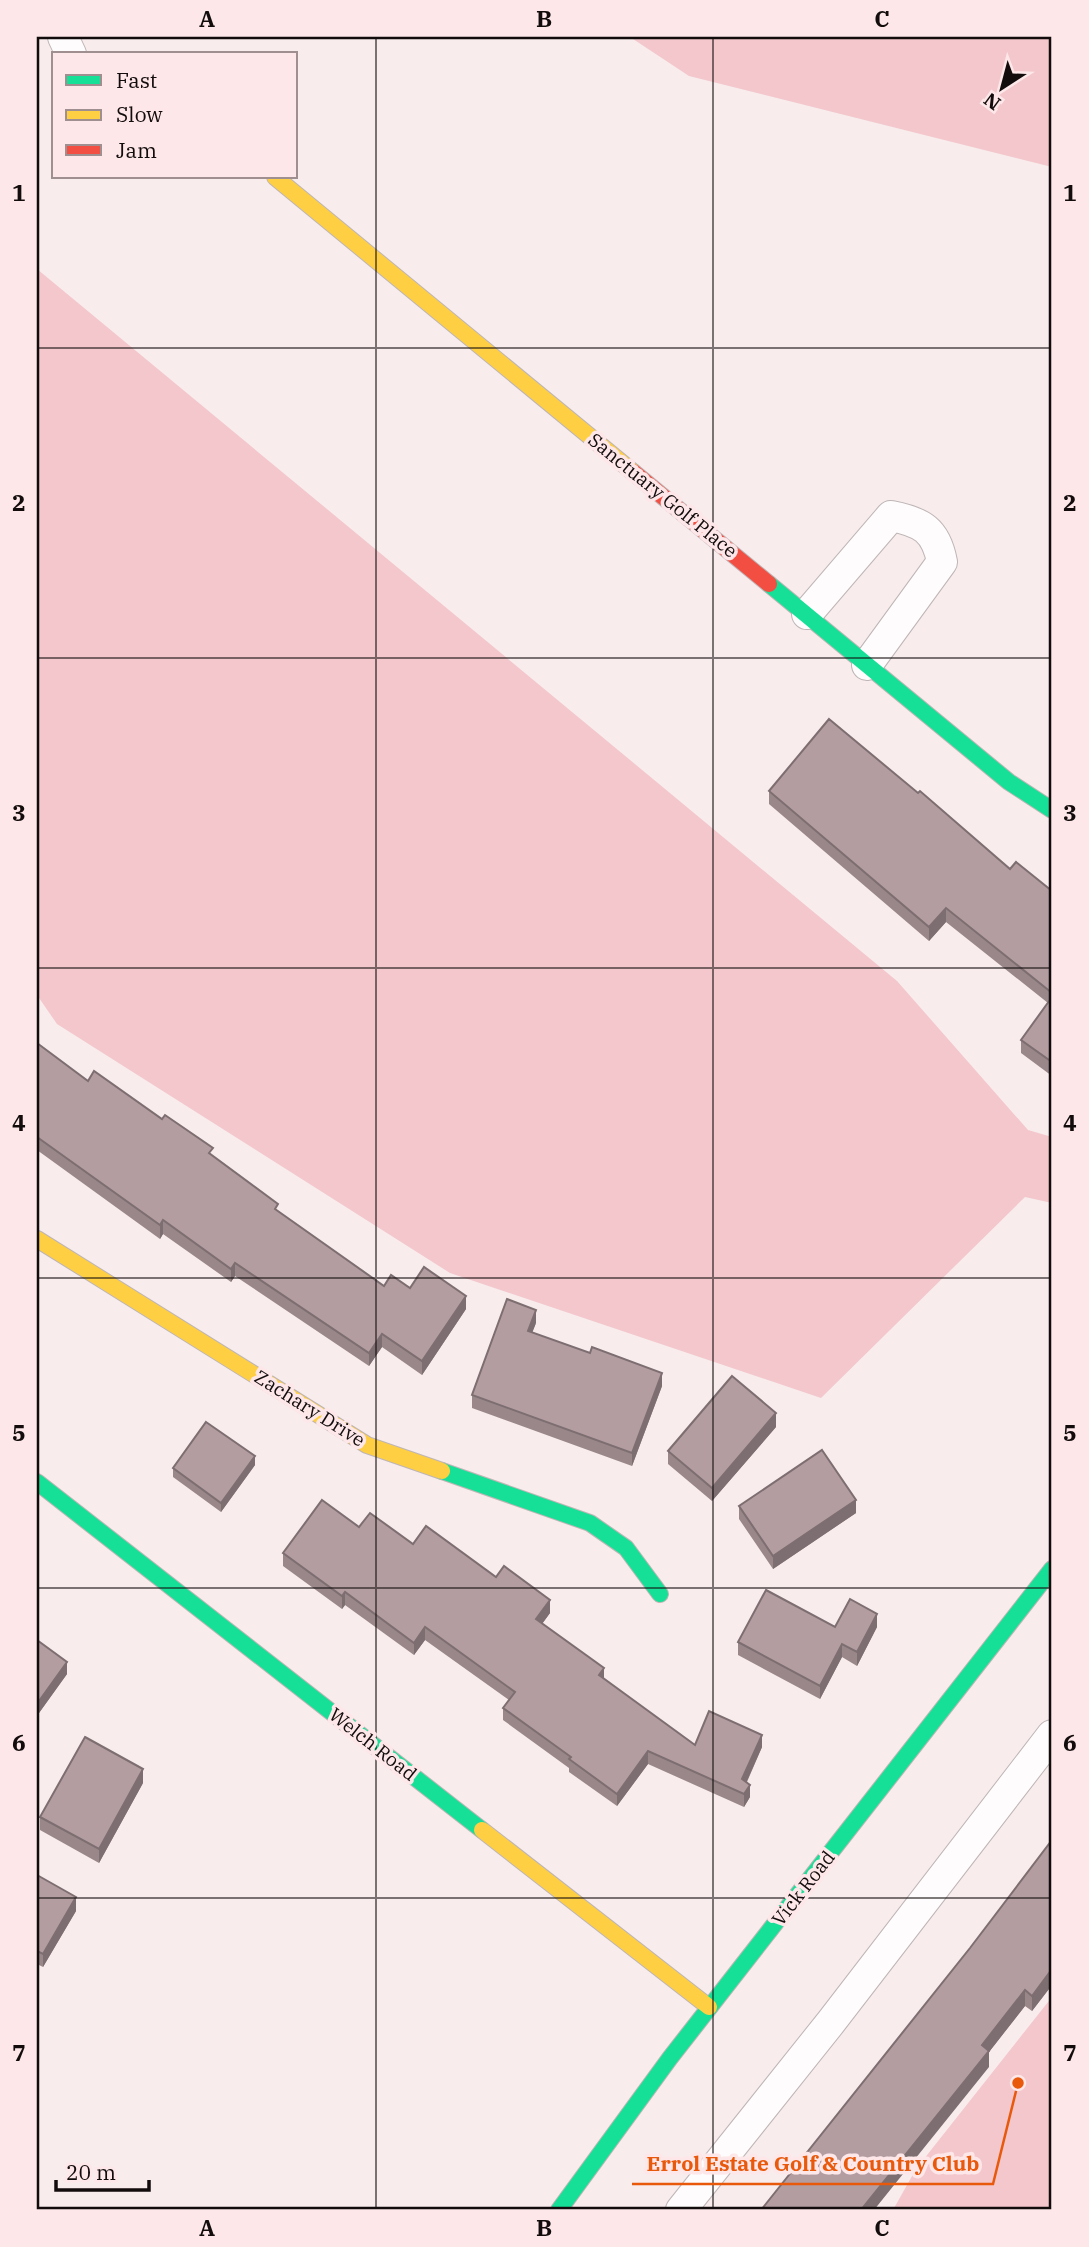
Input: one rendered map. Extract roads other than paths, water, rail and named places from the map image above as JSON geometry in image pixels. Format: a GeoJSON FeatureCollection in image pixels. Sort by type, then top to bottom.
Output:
{"type":"FeatureCollection","features":[{"type":"Feature","properties":{"kind":"street","name":"Sanctuary Golf Place"},"geometry":{"type":"LineString","coordinates":[[276,178],[1009,782],[1052,810]]}},
{"type":"Feature","properties":{"kind":"street"},"geometry":{"type":"LineString","coordinates":[[807,614],[891,516],[914,520],[938,541],[942,562],[867,665]]}},
{"type":"Feature","properties":{"kind":"street","name":"Zachary Drive"},"geometry":{"type":"LineString","coordinates":[[37,1239],[367,1445],[590,1523],[625,1548],[660,1594]]}},
{"type":"Feature","properties":{"kind":"street","name":"Welch Road"},"geometry":{"type":"LineString","coordinates":[[37,1482],[709,2007]]}},
{"type":"Feature","properties":{"kind":"street","name":"Vick Road"},"geometry":{"type":"LineString","coordinates":[[559,2210],[709,2007],[1052,1569]]}},
{"type":"Feature","properties":{"kind":"street"},"geometry":{"type":"LineString","coordinates":[[681,2210],[831,2022],[1052,1735]]}},
{"type":"Feature","properties":{"kind":"place","name":"Errol Estate Golf & Country Club"},"geometry":{"type":"Point","coordinates":[1018,2083]}}]}
